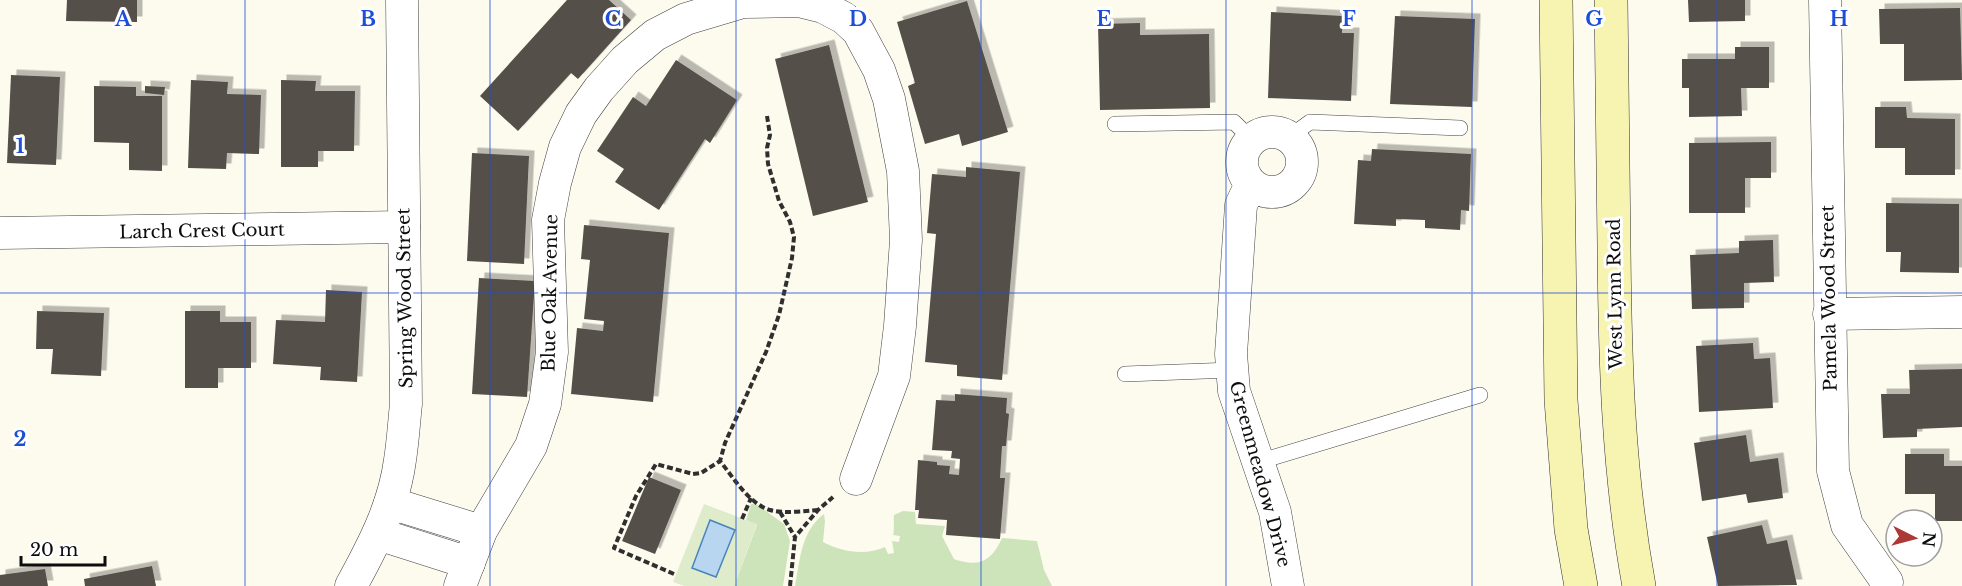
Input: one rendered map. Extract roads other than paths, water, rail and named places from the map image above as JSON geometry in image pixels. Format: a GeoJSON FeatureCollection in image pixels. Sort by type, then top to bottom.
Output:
{"type":"FeatureCollection","features":[{"type":"Feature","properties":{"kind":"main road"},"geometry":{"type":"LineString","coordinates":[[1556,0],[1560,400],[1571,529],[1581,586]]}},
{"type":"Feature","properties":{"kind":"main road","name":"West Lynn Road"},"geometry":{"type":"LineString","coordinates":[[1611,0],[1616,365],[1620,448],[1629,530],[1639,586]]}},
{"type":"Feature","properties":{"kind":"street","name":"Spring Wood Street"},"geometry":{"type":"LineString","coordinates":[[351,586],[378,534],[390,503],[400,461],[406,404],[402,0]]}},
{"type":"Feature","properties":{"kind":"street","name":"Pamela Wood Street"},"geometry":{"type":"LineString","coordinates":[[1825,0],[1833,471],[1847,525],[1887,582]]}},
{"type":"Feature","properties":{"kind":"street","name":"Blue Oak Avenue"},"geometry":{"type":"LineString","coordinates":[[378,534],[464,575],[481,531],[531,446],[545,404],[552,352],[548,220],[565,147],[581,114],[599,89],[625,60],[655,34],[686,19],[743,2],[799,1],[823,7],[844,18],[858,31],[879,70],[889,99],[903,171],[906,240],[900,326],[894,376],[856,478]]}},
{"type":"Feature","properties":{"kind":"street"},"geometry":{"type":"LineString","coordinates":[[1270,132],[1280,133],[1288,138],[1300,153],[1300,172],[1295,181],[1278,192],[1269,192],[1251,184],[1245,176],[1242,157],[1252,140],[1270,132]]}},
{"type":"Feature","properties":{"kind":"street","name":"Greenmeadow Drive"},"geometry":{"type":"LineString","coordinates":[[1251,184],[1241,205],[1231,354],[1232,370],[1234,391],[1275,512],[1288,586]]}},
{"type":"Feature","properties":{"kind":"street","name":"Larch Crest Court"},"geometry":{"type":"LineString","coordinates":[[0,233],[404,227]]}},
{"type":"Feature","properties":{"kind":"street"},"geometry":{"type":"LineString","coordinates":[[1829,314],[1962,312]]}},
{"type":"Feature","properties":{"kind":"street"},"geometry":{"type":"LineString","coordinates":[[390,503],[481,531]]}},
{"type":"Feature","properties":{"kind":"lane"},"geometry":{"type":"LineString","coordinates":[[1115,124],[1234,122],[1252,140]]}},
{"type":"Feature","properties":{"kind":"lane"},"geometry":{"type":"LineString","coordinates":[[1288,138],[1310,122],[1460,128]]}},
{"type":"Feature","properties":{"kind":"lane"},"geometry":{"type":"LineString","coordinates":[[1125,374],[1232,370]]}},
{"type":"Feature","properties":{"kind":"lane"},"geometry":{"type":"LineString","coordinates":[[1258,462],[1480,394]]}},
{"type":"Feature","properties":{"kind":"water"},"geometry":{"type":"Polygon","coordinates":[[[710,520],[735,530],[716,577],[692,568],[710,520]]]}}]}
